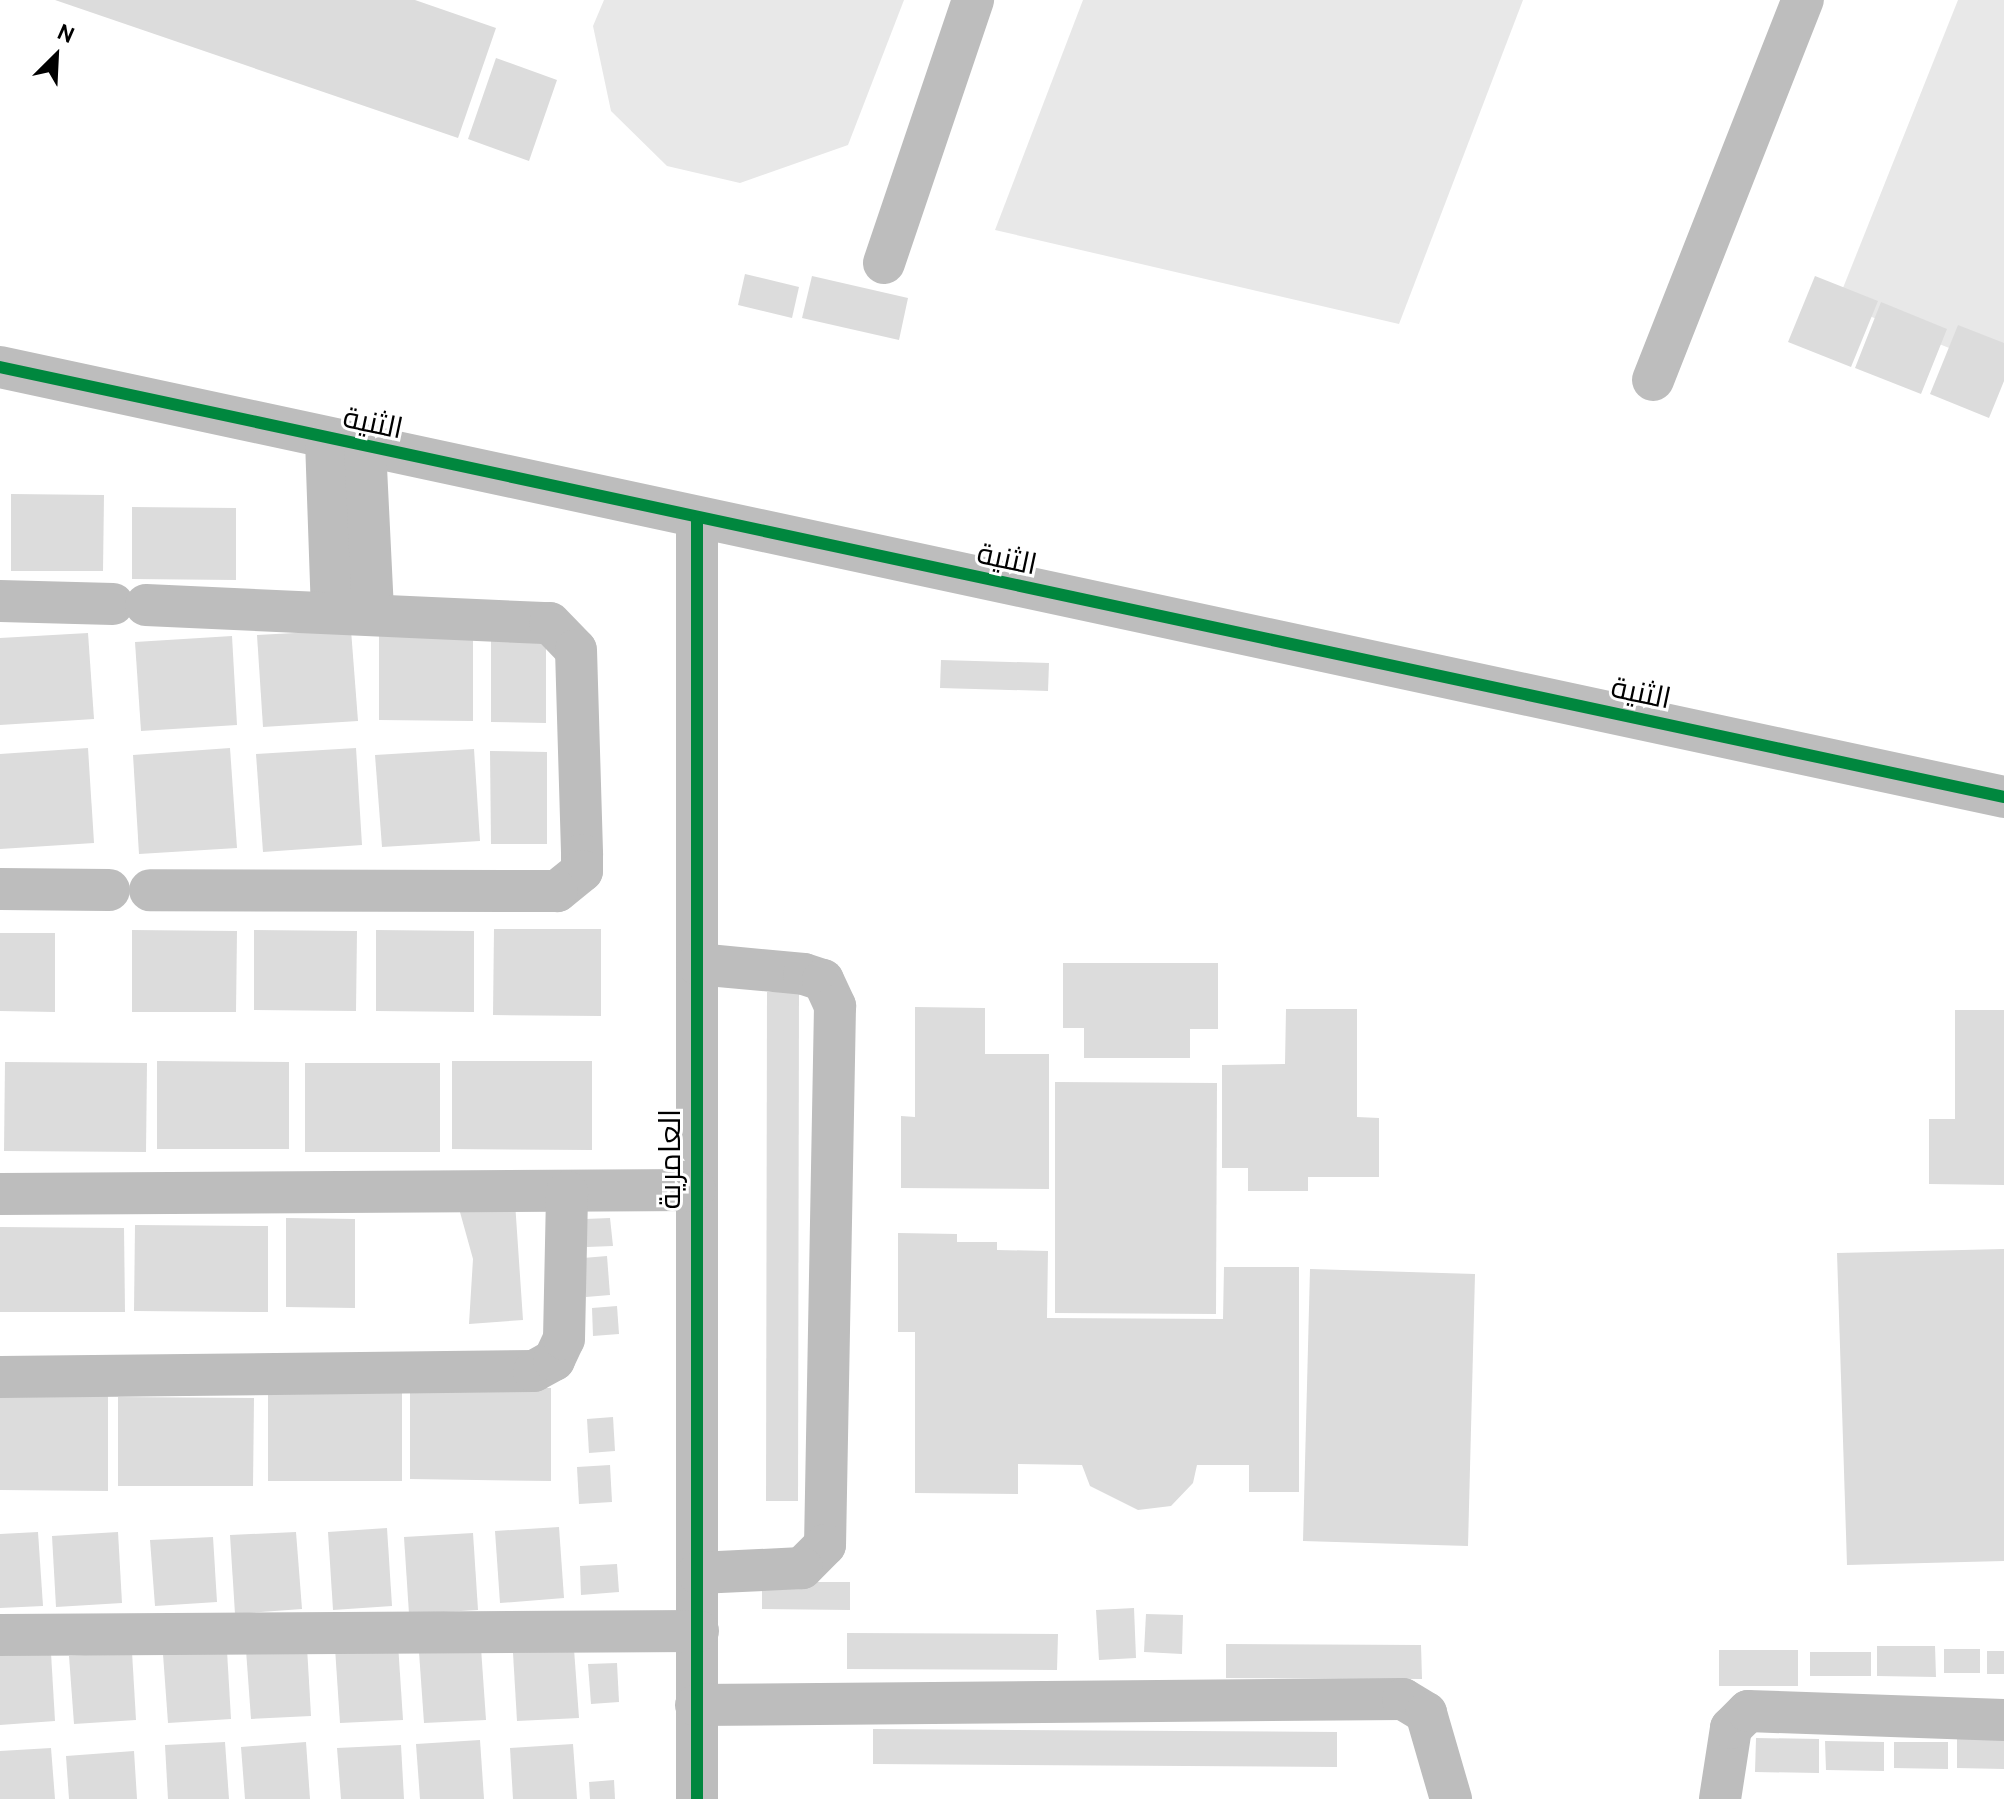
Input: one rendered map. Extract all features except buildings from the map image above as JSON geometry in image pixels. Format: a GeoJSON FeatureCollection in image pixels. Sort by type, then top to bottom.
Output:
{"type":"FeatureCollection","features":[{"type":"Feature","properties":{"kind":"street"},"geometry":{"type":"LineString","coordinates":[[884,263],[973,0]]}},
{"type":"Feature","properties":{"kind":"street"},"geometry":{"type":"LineString","coordinates":[[1653,380],[1803,0]]}},
{"type":"Feature","properties":{"kind":"street","name":"الثنية"},"geometry":{"type":"LineString","coordinates":[[0,367],[697,520],[2004,797]]}},
{"type":"Feature","properties":{"kind":"street"},"geometry":{"type":"LineString","coordinates":[[332,612],[346,444]]}},
{"type":"Feature","properties":{"kind":"street"},"geometry":{"type":"LineString","coordinates":[[346,444],[373,612]]}},
{"type":"Feature","properties":{"kind":"street","name":"العامرية"},"geometry":{"type":"LineString","coordinates":[[697,520],[697,1799]]}},
{"type":"Feature","properties":{"kind":"street"},"geometry":{"type":"LineString","coordinates":[[0,601],[373,612],[550,623],[566,633],[576,650],[582,855],[572,884],[557,891],[150,890]]}},
{"type":"Feature","properties":{"kind":"street"},"geometry":{"type":"LineString","coordinates":[[0,889],[109,890]]}},
{"type":"Feature","properties":{"kind":"street"},"geometry":{"type":"LineString","coordinates":[[697,964],[804,974],[823,980],[835,1006],[825,1545],[802,1568],[698,1573]]}},
{"type":"Feature","properties":{"kind":"street"},"geometry":{"type":"LineString","coordinates":[[0,1194],[695,1190]]}},
{"type":"Feature","properties":{"kind":"street"},"geometry":{"type":"LineString","coordinates":[[0,1377],[534,1371],[554,1360],[564,1339],[567,1192]]}},
{"type":"Feature","properties":{"kind":"street"},"geometry":{"type":"LineString","coordinates":[[0,1635],[698,1631]]}},
{"type":"Feature","properties":{"kind":"street"},"geometry":{"type":"LineString","coordinates":[[696,1705],[1403,1699],[1426,1713],[1451,1799]]}},
{"type":"Feature","properties":{"kind":"street"},"geometry":{"type":"LineString","coordinates":[[1720,1799],[1731,1728],[1748,1711],[2004,1720]]}},
{"type":"Feature","properties":{"kind":"shaded area"},"geometry":{"type":"Polygon","coordinates":[[[604,0],[904,0],[848,145],[740,183],[667,166],[611,111],[593,26],[604,0]]]}},
{"type":"Feature","properties":{"kind":"shaded area"},"geometry":{"type":"Polygon","coordinates":[[[1083,0],[1523,0],[1399,324],[995,230],[1083,0]]]}},
{"type":"Feature","properties":{"kind":"shaded area"},"geometry":{"type":"Polygon","coordinates":[[[1958,0],[2004,0],[2004,370],[1837,303],[1958,0]]]}},
{"type":"Feature","properties":{"kind":"cycle path"},"geometry":{"type":"LineString","coordinates":[[0,367],[2004,797]]}},
{"type":"Feature","properties":{"kind":"cycle path"},"geometry":{"type":"LineString","coordinates":[[697,520],[697,1799]]}}]}
